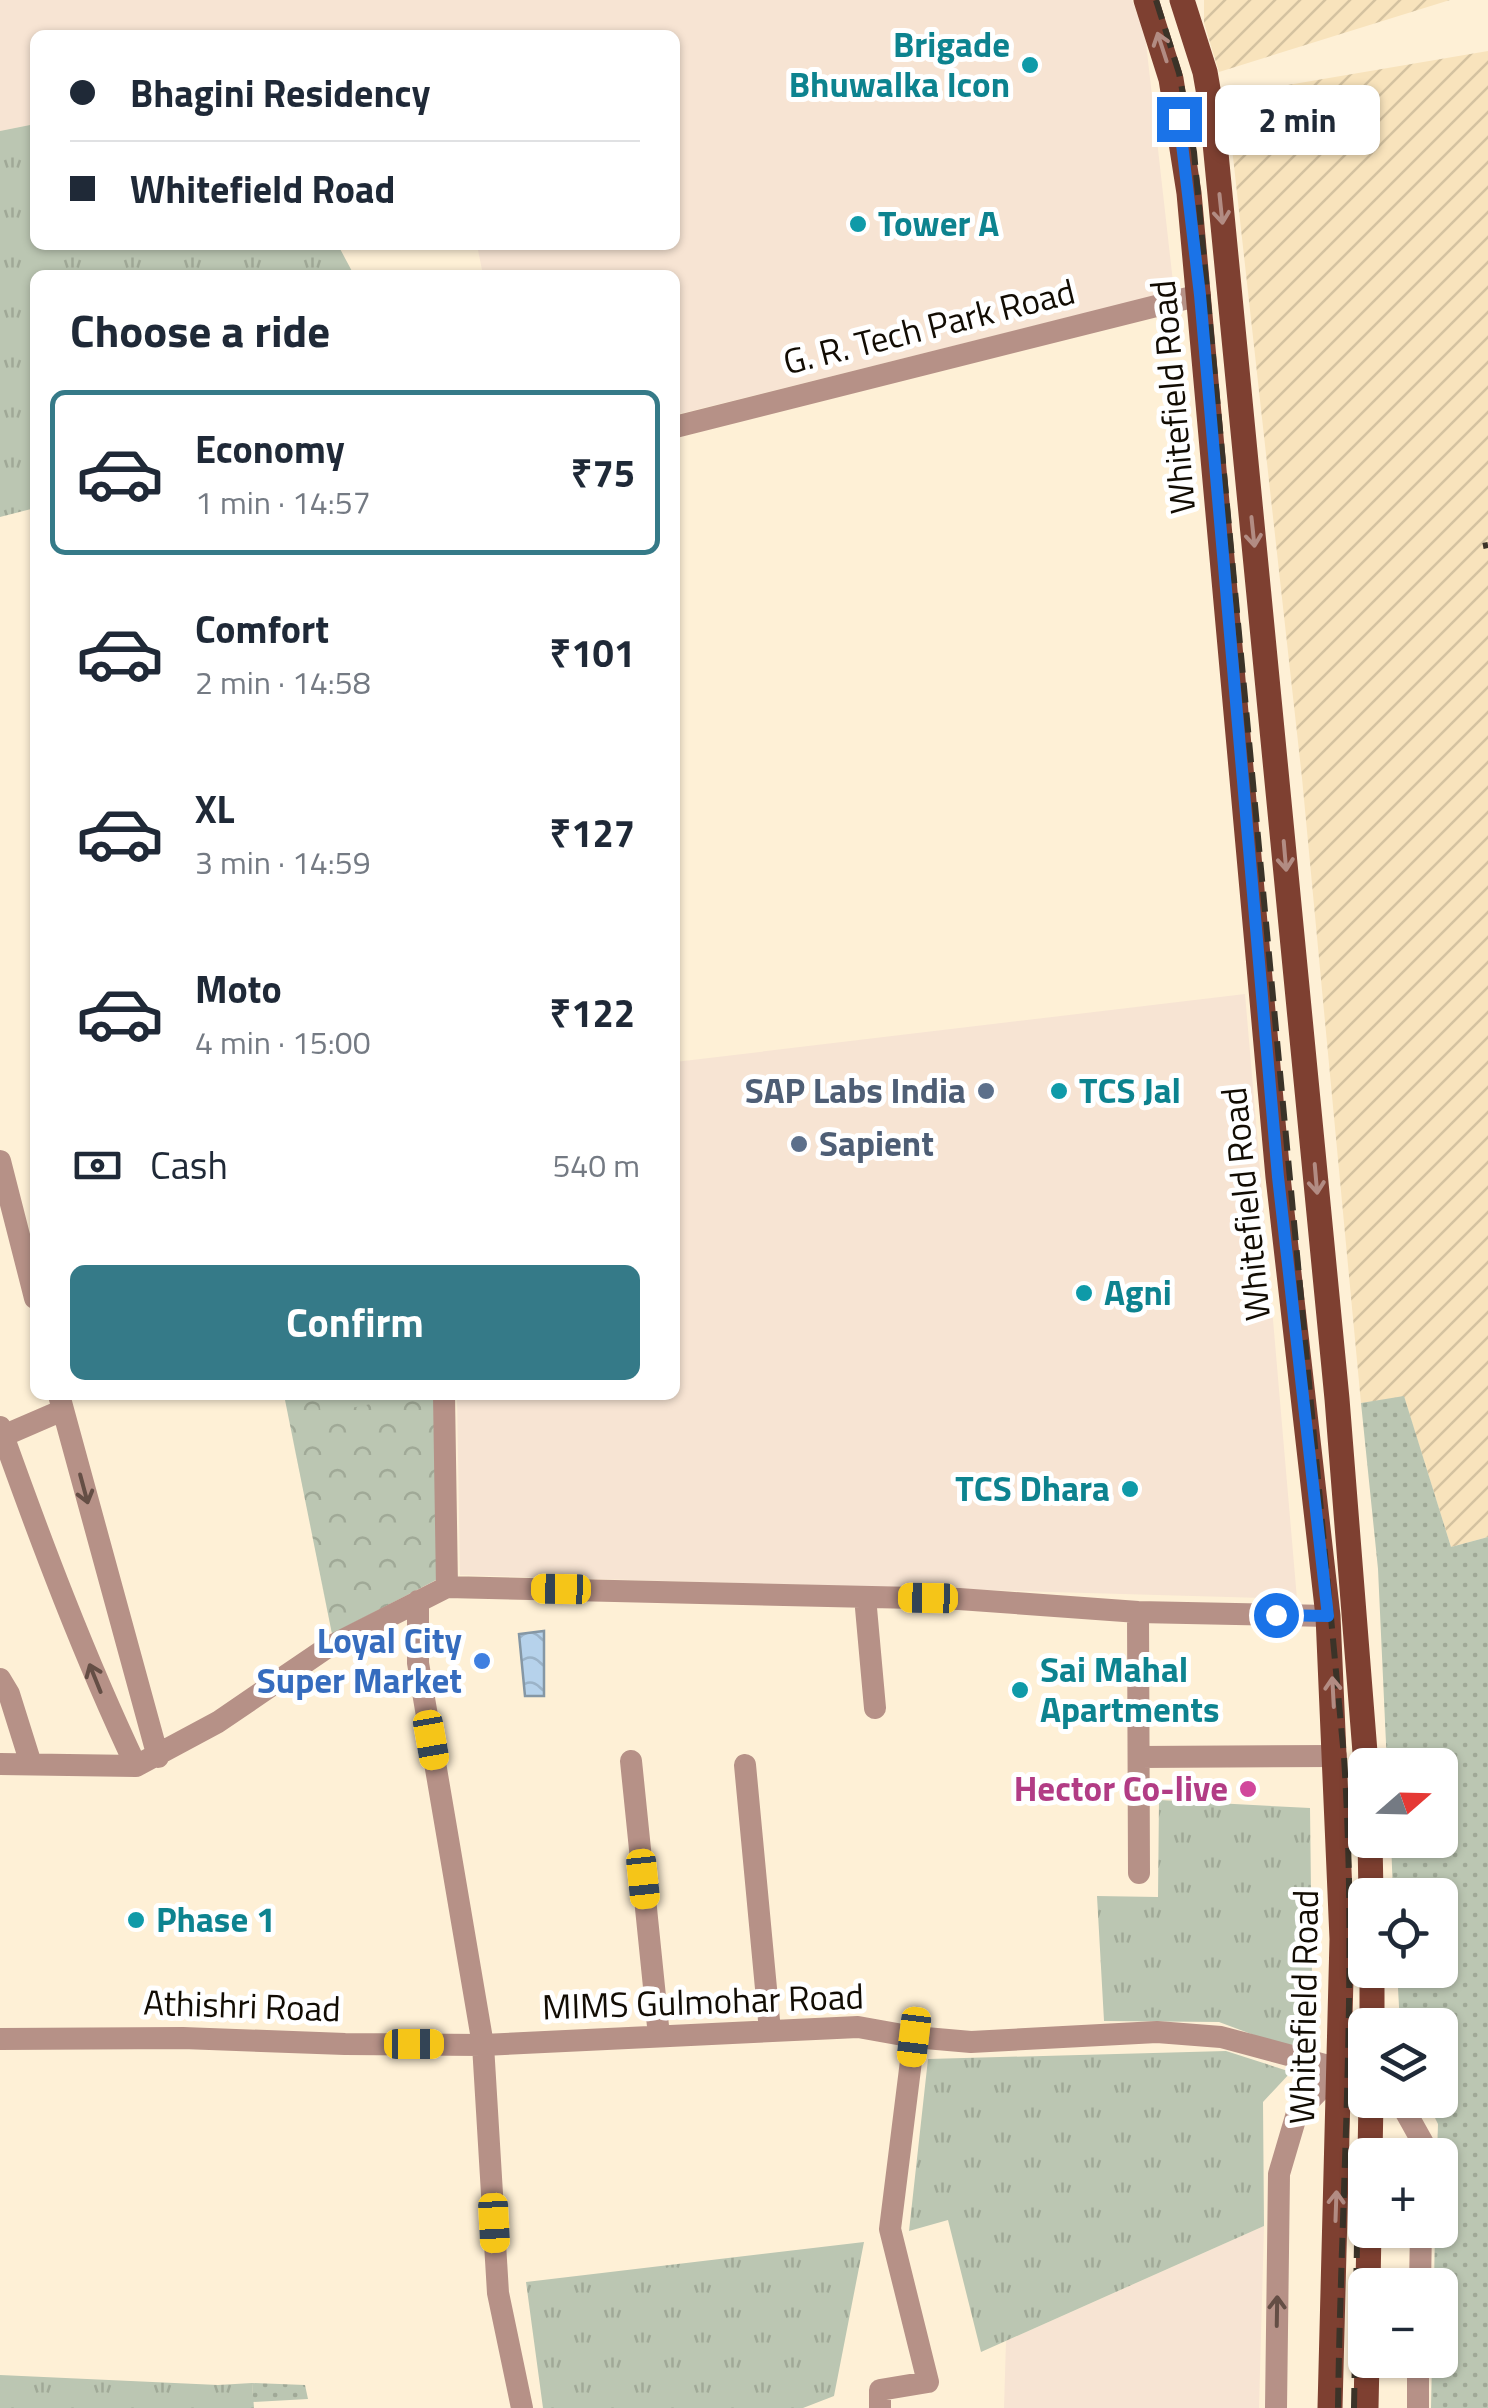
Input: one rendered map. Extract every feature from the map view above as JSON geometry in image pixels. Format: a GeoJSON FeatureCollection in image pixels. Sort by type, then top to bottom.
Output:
{"type":"FeatureCollection","features":[{"type":"Feature","properties":{"kind":"main road","name":"Whitefield Road"},"geometry":{"type":"LineString","coordinates":[[1146,0],[1168,67],[1179,119],[1200,295],[1278,1177],[1328,1616],[1342,1939],[1330,2408]]}},
{"type":"Feature","properties":{"kind":"main road","name":"Whitefield Road"},"geometry":{"type":"LineString","coordinates":[[1182,0],[1205,72],[1212,112],[1335,1379],[1365,1748]]}},
{"type":"Feature","properties":{"kind":"main road"},"geometry":{"type":"LineString","coordinates":[[1366,2408],[1367,2378]]}},
{"type":"Feature","properties":{"kind":"street","name":"G. R. Tech Park Road"},"geometry":{"type":"LineString","coordinates":[[680,426],[1200,295]]}},
{"type":"Feature","properties":{"kind":"street"},"geometry":{"type":"LineString","coordinates":[[0,1161],[30,1278]]}},
{"type":"Feature","properties":{"kind":"street"},"geometry":{"type":"LineString","coordinates":[[444,1400],[447,1586]]}},
{"type":"Feature","properties":{"kind":"street"},"geometry":{"type":"LineString","coordinates":[[136,1766],[55,1579],[2,1431],[61,1402],[158,1757]]}},
{"type":"Feature","properties":{"kind":"street"},"geometry":{"type":"LineString","coordinates":[[0,1764],[136,1766],[218,1722],[325,1650],[447,1586],[960,1598],[1138,1612],[1328,1616]]}},
{"type":"Feature","properties":{"kind":"street"},"geometry":{"type":"LineString","coordinates":[[865,1596],[875,1708]]}},
{"type":"Feature","properties":{"kind":"street"},"geometry":{"type":"LineString","coordinates":[[418,1602],[418,1663],[483,2045],[498,2293],[522,2408]]}},
{"type":"Feature","properties":{"kind":"street"},"geometry":{"type":"LineString","coordinates":[[1138,1612],[1139,1873]]}},
{"type":"Feature","properties":{"kind":"street"},"geometry":{"type":"LineString","coordinates":[[3,1691],[32,1764]]}},
{"type":"Feature","properties":{"kind":"street"},"geometry":{"type":"LineString","coordinates":[[1140,1757],[1336,1756]]}},
{"type":"Feature","properties":{"kind":"street"},"geometry":{"type":"LineString","coordinates":[[630,1762],[659,2036]]}},
{"type":"Feature","properties":{"kind":"street"},"geometry":{"type":"LineString","coordinates":[[745,1765],[770,2031]]}},
{"type":"Feature","properties":{"kind":"street","name":"MIMS Gulmohar Road"},"geometry":{"type":"LineString","coordinates":[[483,2045],[858,2026],[970,2042],[1157,2032],[1220,2037],[1340,2069]]}},
{"type":"Feature","properties":{"kind":"street"},"geometry":{"type":"LineString","coordinates":[[880,2399],[928,2382],[890,2230],[914,2037]]}},
{"type":"Feature","properties":{"kind":"street","name":"Athishri Road"},"geometry":{"type":"LineString","coordinates":[[0,2039],[183,2038],[483,2045]]}},
{"type":"Feature","properties":{"kind":"street"},"geometry":{"type":"LineString","coordinates":[[1276,2408],[1279,2174],[1298,2113],[1340,2069]]}},
{"type":"Feature","properties":{"kind":"street"},"geometry":{"type":"LineString","coordinates":[[1418,2378],[1418,2408]]}},
{"type":"Feature","properties":{"kind":"shaded area"},"geometry":{"type":"Polygon","coordinates":[[[0,0],[1132,0],[1145,34],[1174,291],[680,414],[680,270],[482,270],[478,250],[680,250],[680,30],[30,30],[30,125],[0,131],[0,0]]]}},
{"type":"Feature","properties":{"kind":"shaded area"},"geometry":{"type":"Polygon","coordinates":[[[1204,0],[1450,0],[1219,72],[1204,23],[1204,0]]]}},
{"type":"Feature","properties":{"kind":"shaded area"},"geometry":{"type":"Polygon","coordinates":[[[1488,51],[1488,1537],[1451,1547],[1404,1397],[1361,1403],[1302,778],[1229,95],[1488,51]]]}},
{"type":"Feature","properties":{"kind":"shaded area"},"geometry":{"type":"Polygon","coordinates":[[[1245,994],[1297,1599],[460,1575],[457,1400],[680,1400],[680,1061],[1245,994]]]}},
{"type":"Feature","properties":{"kind":"shaded area"},"geometry":{"type":"Polygon","coordinates":[[[1264,2226],[1259,2408],[1004,2408],[1006,2341],[1264,2226]]]}},
{"type":"Feature","properties":{"kind":"green space"},"geometry":{"type":"Polygon","coordinates":[[[30,125],[30,250],[341,250],[351,270],[30,270],[30,509],[0,517],[0,131],[30,125]]]}},
{"type":"Feature","properties":{"kind":"green space"},"geometry":{"type":"Polygon","coordinates":[[[1404,1396],[1451,1547],[1488,1537],[1488,2408],[1431,2408],[1432,2378],[1458,2378],[1458,2268],[1434,2268],[1435,2248],[1458,2248],[1458,2138],[1438,2138],[1435,2118],[1458,2118],[1458,2008],[1399,2008],[1398,1988],[1458,1988],[1458,1878],[1392,1878],[1392,1858],[1458,1858],[1458,1748],[1386,1748],[1378,1569],[1361,1403],[1404,1396]]]}},
{"type":"Feature","properties":{"kind":"green space"},"geometry":{"type":"Polygon","coordinates":[[[285,1400],[434,1400],[438,1579],[332,1634],[285,1400]]]}},
{"type":"Feature","properties":{"kind":"green space"},"geometry":{"type":"Polygon","coordinates":[[[319,1400],[391,1400],[321,1414],[319,1400]]]}},
{"type":"Feature","properties":{"kind":"green space"},"geometry":{"type":"Polygon","coordinates":[[[1159,1800],[1310,1808],[1313,2057],[1219,2022],[1104,2021],[1097,1896],[1158,1897],[1159,1800]]]}},
{"type":"Feature","properties":{"kind":"green space"},"geometry":{"type":"Polygon","coordinates":[[[1226,2051],[1291,2072],[1263,2102],[1264,2226],[981,2352],[948,2220],[909,2231],[928,2059],[1226,2051]]]}},
{"type":"Feature","properties":{"kind":"green space"},"geometry":{"type":"Polygon","coordinates":[[[864,2242],[834,2396],[803,2408],[543,2408],[526,2282],[864,2242]]]}},
{"type":"Feature","properties":{"kind":"green space"},"geometry":{"type":"Polygon","coordinates":[[[0,2375],[218,2385],[252,2383],[254,2408],[0,2408],[0,2375]]]}},
{"type":"Feature","properties":{"kind":"green space"},"geometry":{"type":"Polygon","coordinates":[[[252,2383],[305,2385],[308,2399],[253,2402],[252,2383]]]}},
{"type":"Feature","properties":{"kind":"water"},"geometry":{"type":"Polygon","coordinates":[[[544,1631],[544,1696],[525,1696],[519,1634],[544,1631]]]}},
{"type":"Feature","properties":{"kind":"railway"},"geometry":{"type":"LineString","coordinates":[[1156,0],[1179,73],[1194,152],[1344,1757],[1349,2001],[1338,2408]]}},
{"type":"Feature","properties":{"kind":"railway"},"geometry":{"type":"LineString","coordinates":[[1483,546],[1488,545]]}},
{"type":"Feature","properties":{"kind":"railway"},"geometry":{"type":"LineString","coordinates":[[1354,2408],[1357,2248]]}},
{"type":"Feature","properties":{"kind":"place","name":"Brigade Bhuwalka Icon"},"geometry":{"type":"Point","coordinates":[1030,65]}},
{"type":"Feature","properties":{"kind":"place","name":"Tower A"},"geometry":{"type":"Point","coordinates":[858,224]}},
{"type":"Feature","properties":{"kind":"place","name":"SAP Labs India"},"geometry":{"type":"Point","coordinates":[986,1091]}},
{"type":"Feature","properties":{"kind":"place","name":"TCS Jal"},"geometry":{"type":"Point","coordinates":[1059,1091]}},
{"type":"Feature","properties":{"kind":"place","name":"Sapient"},"geometry":{"type":"Point","coordinates":[799,1144]}},
{"type":"Feature","properties":{"kind":"place","name":"Agni"},"geometry":{"type":"Point","coordinates":[1084,1293]}},
{"type":"Feature","properties":{"kind":"place","name":"TCS Dhara"},"geometry":{"type":"Point","coordinates":[1130,1489]}},
{"type":"Feature","properties":{"kind":"place","name":"Loyal City Super Market"},"geometry":{"type":"Point","coordinates":[482,1661]}},
{"type":"Feature","properties":{"kind":"place","name":"Sai Mahal Apartments"},"geometry":{"type":"Point","coordinates":[1020,1690]}},
{"type":"Feature","properties":{"kind":"place","name":"Hector Co-live"},"geometry":{"type":"Point","coordinates":[1248,1789]}},
{"type":"Feature","properties":{"kind":"place","name":"Phase 1"},"geometry":{"type":"Point","coordinates":[136,1920]}},
{"type":"Feature","properties":{"kind":"route"},"geometry":{"type":"LineString","coordinates":[[1179,119],[1200,295],[1296,1358],[1328,1616],[1276,1615]]}}]}
